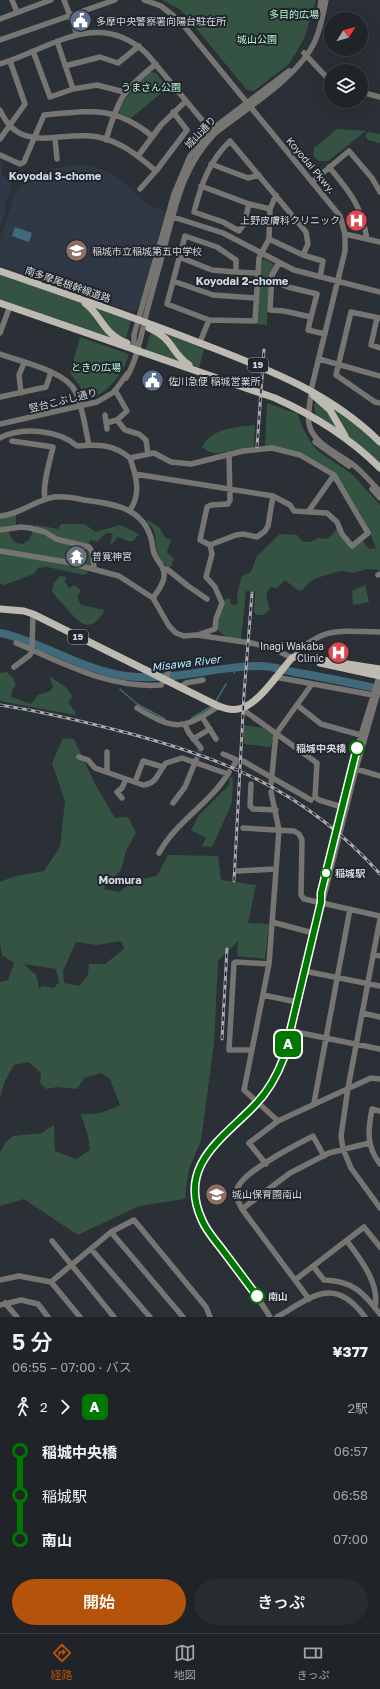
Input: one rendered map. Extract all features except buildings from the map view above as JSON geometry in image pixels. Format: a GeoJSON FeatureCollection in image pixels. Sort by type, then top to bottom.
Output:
{"type":"FeatureCollection","features":[{"type":"Feature","properties":{"kind":"main road","name":"南多摩尾根幹線道路"},"geometry":{"type":"LineString","coordinates":[[0,271],[142,320],[200,342],[257,364],[314,391]]}},
{"type":"Feature","properties":{"kind":"main road"},"geometry":{"type":"LineString","coordinates":[[78,298],[92,308],[107,331],[135,347]]}},
{"type":"Feature","properties":{"kind":"main road","name":"19"},"geometry":{"type":"LineString","coordinates":[[0,303],[135,347],[255,390],[303,411],[318,420],[349,441],[380,468]]}},
{"type":"Feature","properties":{"kind":"main road"},"geometry":{"type":"LineString","coordinates":[[142,320],[163,336],[184,362],[196,370]]}},
{"type":"Feature","properties":{"kind":"main road"},"geometry":{"type":"LineString","coordinates":[[314,391],[314,396],[330,410],[349,441]]}},
{"type":"Feature","properties":{"kind":"main road","name":"19"},"geometry":{"type":"LineString","coordinates":[[314,391],[350,415],[380,442]]}},
{"type":"Feature","properties":{"kind":"main road","name":"19"},"geometry":{"type":"LineString","coordinates":[[0,609],[24,611],[33,614],[153,674],[166,677],[172,684],[215,704],[230,709],[242,708]]}},
{"type":"Feature","properties":{"kind":"main road"},"geometry":{"type":"LineString","coordinates":[[242,708],[255,701],[292,658],[304,656],[380,674]]}},
{"type":"Feature","properties":{"kind":"street"},"geometry":{"type":"LineString","coordinates":[[12,0],[17,12]]}},
{"type":"Feature","properties":{"kind":"street"},"geometry":{"type":"LineString","coordinates":[[0,19],[51,0]]}},
{"type":"Feature","properties":{"kind":"street"},"geometry":{"type":"LineString","coordinates":[[64,0],[77,34]]}},
{"type":"Feature","properties":{"kind":"street"},"geometry":{"type":"LineString","coordinates":[[0,40],[115,0]]}},
{"type":"Feature","properties":{"kind":"street","name":"Koyodai Pkwy."},"geometry":{"type":"LineString","coordinates":[[144,0],[161,6],[176,17],[313,181],[340,216],[346,234],[345,251],[313,382],[314,391],[308,395],[303,411],[308,424]]}},
{"type":"Feature","properties":{"kind":"street","name":"城山通り"},"geometry":{"type":"LineString","coordinates":[[319,24],[321,0]]}},
{"type":"Feature","properties":{"kind":"street","name":"城山通り"},"geometry":{"type":"LineString","coordinates":[[142,320],[177,183],[190,156],[213,132],[290,74],[306,54],[319,24],[326,0]]}},
{"type":"Feature","properties":{"kind":"street"},"geometry":{"type":"LineString","coordinates":[[0,64],[77,34],[102,32],[119,35],[138,46],[156,64],[213,132]]}},
{"type":"Feature","properties":{"kind":"street"},"geometry":{"type":"LineString","coordinates":[[57,41],[73,89]]}},
{"type":"Feature","properties":{"kind":"street"},"geometry":{"type":"LineString","coordinates":[[65,66],[100,57],[118,63],[138,46]]}},
{"type":"Feature","properties":{"kind":"street"},"geometry":{"type":"LineString","coordinates":[[33,51],[50,97],[73,89],[97,85],[124,92]]}},
{"type":"Feature","properties":{"kind":"street"},"geometry":{"type":"LineString","coordinates":[[306,54],[324,74]]}},
{"type":"Feature","properties":{"kind":"street"},"geometry":{"type":"LineString","coordinates":[[0,139],[25,104],[10,61]]}},
{"type":"Feature","properties":{"kind":"street"},"geometry":{"type":"LineString","coordinates":[[106,140],[114,114],[124,92],[156,64]]}},
{"type":"Feature","properties":{"kind":"street"},"geometry":{"type":"LineString","coordinates":[[368,94],[380,97]]}},
{"type":"Feature","properties":{"kind":"street"},"geometry":{"type":"LineString","coordinates":[[138,156],[152,136],[173,112],[186,101]]}},
{"type":"Feature","properties":{"kind":"street"},"geometry":{"type":"LineString","coordinates":[[0,155],[20,164],[24,162],[44,115],[91,111],[114,114],[134,122],[152,136]]}},
{"type":"Feature","properties":{"kind":"street"},"geometry":{"type":"LineString","coordinates":[[0,112],[9,125],[19,132],[33,138],[55,139],[87,136],[106,140],[125,147],[156,171]]}},
{"type":"Feature","properties":{"kind":"street"},"geometry":{"type":"LineString","coordinates":[[140,189],[156,171],[187,130],[173,112]]}},
{"type":"Feature","properties":{"kind":"street","name":"城山通り"},"geometry":{"type":"LineString","coordinates":[[142,320],[153,288],[187,172],[213,132]]}},
{"type":"Feature","properties":{"kind":"street"},"geometry":{"type":"LineString","coordinates":[[55,139],[57,159]]}},
{"type":"Feature","properties":{"kind":"street"},"geometry":{"type":"LineString","coordinates":[[249,204],[244,224],[239,231],[223,222],[194,212],[201,186],[211,164],[221,150],[230,141],[306,232],[308,244],[303,255]]}},
{"type":"Feature","properties":{"kind":"street"},"geometry":{"type":"LineString","coordinates":[[313,181],[349,151],[372,178],[380,192]]}},
{"type":"Feature","properties":{"kind":"street"},"geometry":{"type":"LineString","coordinates":[[211,164],[248,178],[259,175]]}},
{"type":"Feature","properties":{"kind":"street"},"geometry":{"type":"LineString","coordinates":[[329,167],[357,202],[364,220],[367,239]]}},
{"type":"Feature","properties":{"kind":"street"},"geometry":{"type":"LineString","coordinates":[[201,186],[249,204],[270,209]]}},
{"type":"Feature","properties":{"kind":"street"},"geometry":{"type":"LineString","coordinates":[[236,272],[236,260],[217,247],[185,236],[167,304],[209,320],[255,321],[258,258],[269,239],[270,209],[276,195]]}},
{"type":"Feature","properties":{"kind":"street"},"geometry":{"type":"LineString","coordinates":[[173,217],[208,227],[294,270],[380,292]]}},
{"type":"Feature","properties":{"kind":"street"},"geometry":{"type":"LineString","coordinates":[[346,234],[380,242]]}},
{"type":"Feature","properties":{"kind":"street"},"geometry":{"type":"LineString","coordinates":[[269,239],[303,255],[323,261],[320,277]]}},
{"type":"Feature","properties":{"kind":"street"},"geometry":{"type":"LineString","coordinates":[[179,257],[212,270],[257,273]]}},
{"type":"Feature","properties":{"kind":"street"},"geometry":{"type":"LineString","coordinates":[[279,263],[272,280],[270,310],[284,311],[311,317]]}},
{"type":"Feature","properties":{"kind":"street"},"geometry":{"type":"LineString","coordinates":[[272,280],[288,287],[316,294],[308,330],[324,334]]}},
{"type":"Feature","properties":{"kind":"street"},"geometry":{"type":"LineString","coordinates":[[173,281],[213,295],[255,298]]}},
{"type":"Feature","properties":{"kind":"street"},"geometry":{"type":"LineString","coordinates":[[126,378],[142,320],[153,288]]}},
{"type":"Feature","properties":{"kind":"street"},"geometry":{"type":"LineString","coordinates":[[0,333],[10,306]]}},
{"type":"Feature","properties":{"kind":"street"},"geometry":{"type":"LineString","coordinates":[[380,348],[371,345],[379,318],[351,312],[336,374],[375,402],[380,403]]}},
{"type":"Feature","properties":{"kind":"street"},"geometry":{"type":"LineString","coordinates":[[200,342],[209,320]]}},
{"type":"Feature","properties":{"kind":"street","name":"竪台こぶし通り"},"geometry":{"type":"LineString","coordinates":[[0,424],[101,400],[115,390],[126,378],[135,347]]}},
{"type":"Feature","properties":{"kind":"street"},"geometry":{"type":"LineString","coordinates":[[0,354],[51,372],[70,383],[78,397],[89,445]]}},
{"type":"Feature","properties":{"kind":"street"},"geometry":{"type":"LineString","coordinates":[[319,359],[380,376]]}},
{"type":"Feature","properties":{"kind":"street"},"geometry":{"type":"LineString","coordinates":[[21,393],[19,376],[24,363]]}},
{"type":"Feature","properties":{"kind":"street"},"geometry":{"type":"LineString","coordinates":[[0,397],[46,387],[51,372]]}},
{"type":"Feature","properties":{"kind":"street"},"geometry":{"type":"LineString","coordinates":[[105,415],[106,426],[117,420],[127,411],[115,390]]}},
{"type":"Feature","properties":{"kind":"street"},"geometry":{"type":"LineString","coordinates":[[117,420],[125,430],[139,434],[146,440],[148,454]]}},
{"type":"Feature","properties":{"kind":"street"},"geometry":{"type":"LineString","coordinates":[[308,424],[319,441],[356,467],[380,492]]}},
{"type":"Feature","properties":{"kind":"street"},"geometry":{"type":"LineString","coordinates":[[308,424],[309,434],[317,444],[354,470],[380,498]]}},
{"type":"Feature","properties":{"kind":"street"},"geometry":{"type":"LineString","coordinates":[[0,438],[14,433],[28,432],[56,434],[69,439],[77,446],[100,444],[114,447],[130,458],[135,474],[136,497],[129,511]]}},
{"type":"Feature","properties":{"kind":"street"},"geometry":{"type":"LineString","coordinates":[[12,441],[53,446],[47,476],[45,499]]}},
{"type":"Feature","properties":{"kind":"street"},"geometry":{"type":"LineString","coordinates":[[130,458],[154,453],[171,462],[191,464],[243,451],[272,448],[300,455],[334,475],[368,533],[352,546],[342,534],[337,522],[327,513],[294,511],[290,505],[273,496],[135,474]]}},
{"type":"Feature","properties":{"kind":"street"},"geometry":{"type":"LineString","coordinates":[[229,454],[231,489],[230,500],[228,504],[210,505],[207,507],[200,540],[210,545],[236,535],[243,534],[257,536],[266,531],[273,496]]}},
{"type":"Feature","properties":{"kind":"street"},"geometry":{"type":"LineString","coordinates":[[308,512],[334,475]]}},
{"type":"Feature","properties":{"kind":"street"},"geometry":{"type":"LineString","coordinates":[[0,516],[17,512],[45,499],[63,497],[111,503],[129,511],[148,528],[152,536],[154,556],[163,569],[164,580],[153,598]]}},
{"type":"Feature","properties":{"kind":"street"},"geometry":{"type":"LineString","coordinates":[[0,530],[21,527],[30,528],[45,532],[56,540],[89,547],[93,553],[94,569]]}},
{"type":"Feature","properties":{"kind":"street"},"geometry":{"type":"LineString","coordinates":[[198,635],[215,629],[216,619],[222,603],[215,587],[206,577],[212,554],[210,545]]}},
{"type":"Feature","properties":{"kind":"street"},"geometry":{"type":"LineString","coordinates":[[0,551],[66,562],[119,576],[146,591],[153,598],[174,631],[184,636],[198,635],[272,648],[292,658],[308,642],[326,633],[380,632]]}},
{"type":"Feature","properties":{"kind":"street"},"geometry":{"type":"LineString","coordinates":[[163,569],[167,569],[207,599]]}},
{"type":"Feature","properties":{"kind":"street"},"geometry":{"type":"LineString","coordinates":[[14,667],[30,655],[33,649],[33,614]]}},
{"type":"Feature","properties":{"kind":"street"},"geometry":{"type":"LineString","coordinates":[[16,643],[33,649],[88,674],[108,680],[148,686],[166,677]]}},
{"type":"Feature","properties":{"kind":"street"},"geometry":{"type":"LineString","coordinates":[[341,818],[342,807],[362,736],[376,694],[380,674]]}},
{"type":"Feature","properties":{"kind":"street"},"geometry":{"type":"LineString","coordinates":[[276,676],[312,684],[376,694]]}},
{"type":"Feature","properties":{"kind":"street"},"geometry":{"type":"LineString","coordinates":[[180,687],[186,683],[203,680]]}},
{"type":"Feature","properties":{"kind":"street"},"geometry":{"type":"LineString","coordinates":[[271,784],[276,734],[312,684]]}},
{"type":"Feature","properties":{"kind":"street"},"geometry":{"type":"LineString","coordinates":[[137,708],[167,724],[185,725],[202,717],[215,704]]}},
{"type":"Feature","properties":{"kind":"street"},"geometry":{"type":"LineString","coordinates":[[297,705],[321,724],[362,736]]}},
{"type":"Feature","properties":{"kind":"street"},"geometry":{"type":"LineString","coordinates":[[242,708],[317,763],[314,795],[316,799],[342,807]]}},
{"type":"Feature","properties":{"kind":"street"},"geometry":{"type":"LineString","coordinates":[[202,717],[216,738]]}},
{"type":"Feature","properties":{"kind":"street"},"geometry":{"type":"LineString","coordinates":[[185,725],[193,739],[201,748]]}},
{"type":"Feature","properties":{"kind":"street"},"geometry":{"type":"LineString","coordinates":[[193,739],[210,729]]}},
{"type":"Feature","properties":{"kind":"street"},"geometry":{"type":"LineString","coordinates":[[270,1317],[258,1297],[207,1229],[198,1212],[196,1200],[196,1177],[204,1156],[218,1140],[257,1102],[269,1088],[280,1069],[291,1031],[321,902],[321,893],[356,769],[362,736]]}},
{"type":"Feature","properties":{"kind":"street"},"geometry":{"type":"LineString","coordinates":[[107,752],[107,772]]}},
{"type":"Feature","properties":{"kind":"street"},"geometry":{"type":"LineString","coordinates":[[223,754],[236,760],[234,765]]}},
{"type":"Feature","properties":{"kind":"street"},"geometry":{"type":"LineString","coordinates":[[79,757],[88,760],[95,768],[135,782],[148,784],[160,775],[162,767],[166,763],[182,758],[196,761],[228,773],[199,807],[173,833],[159,853]]}},
{"type":"Feature","properties":{"kind":"street"},"geometry":{"type":"LineString","coordinates":[[135,782],[143,761],[162,767]]}},
{"type":"Feature","properties":{"kind":"street"},"geometry":{"type":"LineString","coordinates":[[172,803],[185,787],[196,761]]}},
{"type":"Feature","properties":{"kind":"street"},"geometry":{"type":"LineString","coordinates":[[243,761],[311,800]]}},
{"type":"Feature","properties":{"kind":"street"},"geometry":{"type":"LineString","coordinates":[[356,769],[380,776]]}},
{"type":"Feature","properties":{"kind":"street"},"geometry":{"type":"LineString","coordinates":[[122,798],[117,792],[122,788],[126,779]]}},
{"type":"Feature","properties":{"kind":"street"},"geometry":{"type":"LineString","coordinates":[[251,784],[250,806],[253,809],[276,810]]}},
{"type":"Feature","properties":{"kind":"street"},"geometry":{"type":"LineString","coordinates":[[271,792],[279,830],[269,964],[243,1088],[278,1121]]}},
{"type":"Feature","properties":{"kind":"street"},"geometry":{"type":"LineString","coordinates":[[243,828],[294,831],[301,837],[302,896],[306,899],[350,909],[380,918],[348,1088],[342,1128],[343,1149],[351,1168],[380,1208]]}},
{"type":"Feature","properties":{"kind":"street"},"geometry":{"type":"LineString","coordinates":[[237,871],[276,869]]}},
{"type":"Feature","properties":{"kind":"street"},"geometry":{"type":"LineString","coordinates":[[314,1103],[350,909]]}},
{"type":"Feature","properties":{"kind":"street"},"geometry":{"type":"LineString","coordinates":[[272,922],[313,933]]}},
{"type":"Feature","properties":{"kind":"street"},"geometry":{"type":"LineString","coordinates":[[373,954],[380,956]]}},
{"type":"Feature","properties":{"kind":"street"},"geometry":{"type":"LineString","coordinates":[[251,1050],[229,1050],[234,964],[236,962],[269,964]]}},
{"type":"Feature","properties":{"kind":"street"},"geometry":{"type":"LineString","coordinates":[[304,971],[380,986]]}},
{"type":"Feature","properties":{"kind":"street"},"geometry":{"type":"LineString","coordinates":[[263,995],[297,1002]]}},
{"type":"Feature","properties":{"kind":"street"},"geometry":{"type":"LineString","coordinates":[[362,1013],[380,1017]]}},
{"type":"Feature","properties":{"kind":"street"},"geometry":{"type":"LineString","coordinates":[[291,1031],[380,1049]]}},
{"type":"Feature","properties":{"kind":"street"},"geometry":{"type":"LineString","coordinates":[[266,1164],[250,1143],[278,1121],[314,1103],[371,1078],[380,1079]]}},
{"type":"Feature","properties":{"kind":"street"},"geometry":{"type":"LineString","coordinates":[[380,1111],[372,1109],[368,1135],[371,1150],[380,1164]]}},
{"type":"Feature","properties":{"kind":"street"},"geometry":{"type":"LineString","coordinates":[[309,1299],[242,1210],[237,1201],[237,1189],[242,1181],[278,1154],[314,1136],[324,1156]]}},
{"type":"Feature","properties":{"kind":"street"},"geometry":{"type":"LineString","coordinates":[[242,1210],[290,1173],[324,1156],[343,1149],[369,1143]]}},
{"type":"Feature","properties":{"kind":"street"},"geometry":{"type":"LineString","coordinates":[[51,1282],[111,1232],[134,1220],[206,1307],[210,1317]]}},
{"type":"Feature","properties":{"kind":"street"},"geometry":{"type":"LineString","coordinates":[[295,1280],[364,1227],[380,1247]]}},
{"type":"Feature","properties":{"kind":"street"},"geometry":{"type":"LineString","coordinates":[[111,1232],[183,1317]]}},
{"type":"Feature","properties":{"kind":"street"},"geometry":{"type":"LineString","coordinates":[[347,1240],[373,1278],[377,1296],[375,1307]]}},
{"type":"Feature","properties":{"kind":"street"},"geometry":{"type":"LineString","coordinates":[[52,1241],[114,1317]]}},
{"type":"Feature","properties":{"kind":"street"},"geometry":{"type":"LineString","coordinates":[[91,1249],[148,1316]]}},
{"type":"Feature","properties":{"kind":"street"},"geometry":{"type":"LineString","coordinates":[[313,1266],[324,1280],[340,1281],[356,1288],[380,1314]]}},
{"type":"Feature","properties":{"kind":"street"},"geometry":{"type":"LineString","coordinates":[[0,1280],[19,1276],[51,1282],[80,1317]]}},
{"type":"Feature","properties":{"kind":"street"},"geometry":{"type":"LineString","coordinates":[[277,1317],[309,1299],[324,1293],[338,1294],[352,1301],[365,1317]]}},
{"type":"Feature","properties":{"kind":"street"},"geometry":{"type":"LineString","coordinates":[[3,1304],[21,1300],[38,1304],[48,1317]]}},
{"type":"Feature","properties":{"kind":"street"},"geometry":{"type":"LineString","coordinates":[[3,1304],[17,1317]]}},
{"type":"Feature","properties":{"kind":"shaded area"},"geometry":{"type":"Polygon","coordinates":[[[0,159],[3,164],[1,174],[11,181],[11,187],[4,208],[7,210],[0,228],[0,159]]]}},
{"type":"Feature","properties":{"kind":"shaded area","name":"稲城市立稲城第五中学校"},"geometry":{"type":"Polygon","coordinates":[[[75,165],[90,166],[111,173],[149,206],[165,211],[139,308],[133,312],[0,265],[0,237],[16,192],[22,184],[38,179],[43,170],[75,165]]]}},
{"type":"Feature","properties":{"kind":"green space","name":"城山公園"},"geometry":{"type":"Polygon","coordinates":[[[162,0],[316,0],[304,39],[289,64],[254,91],[247,90],[181,10],[162,0]]]}},
{"type":"Feature","properties":{"kind":"green space","name":"うまさん公園"},"geometry":{"type":"Polygon","coordinates":[[[150,72],[156,73],[165,84],[166,89],[131,118],[120,113],[118,110],[136,84],[150,72]]]}},
{"type":"Feature","properties":{"kind":"green space"},"geometry":{"type":"Polygon","coordinates":[[[337,129],[366,131],[328,161],[319,161],[314,157],[314,148],[337,129]]]}},
{"type":"Feature","properties":{"kind":"green space"},"geometry":{"type":"Polygon","coordinates":[[[368,132],[380,134],[380,143],[368,140],[365,135],[368,132]]]}},
{"type":"Feature","properties":{"kind":"green space"},"geometry":{"type":"Polygon","coordinates":[[[264,259],[273,264],[274,267],[268,297],[267,325],[257,324],[261,261],[264,259]]]}},
{"type":"Feature","properties":{"kind":"green space"},"geometry":{"type":"Polygon","coordinates":[[[0,274],[81,303],[118,342],[0,299],[0,274]]]}},
{"type":"Feature","properties":{"kind":"green space"},"geometry":{"type":"Polygon","coordinates":[[[94,307],[131,320],[126,338],[115,334],[94,307]]]}},
{"type":"Feature","properties":{"kind":"green space"},"geometry":{"type":"Polygon","coordinates":[[[161,331],[204,349],[199,368],[191,365],[161,331]]]}},
{"type":"Feature","properties":{"kind":"green space"},"geometry":{"type":"Polygon","coordinates":[[[151,332],[160,336],[182,364],[145,351],[151,332]]]}},
{"type":"Feature","properties":{"kind":"green space","name":"ときの広場"},"geometry":{"type":"Polygon","coordinates":[[[80,337],[129,354],[126,363],[112,384],[100,394],[84,401],[81,388],[70,373],[80,337]]]}},
{"type":"Feature","properties":{"kind":"green space"},"geometry":{"type":"Polygon","coordinates":[[[318,396],[372,437],[380,445],[380,464],[347,435],[318,396]]]}},
{"type":"Feature","properties":{"kind":"green space"},"geometry":{"type":"Polygon","coordinates":[[[315,402],[325,407],[338,430],[317,416],[314,407],[315,402]]]}},
{"type":"Feature","properties":{"kind":"green space"},"geometry":{"type":"Polygon","coordinates":[[[267,403],[298,414],[302,427],[318,451],[352,474],[380,505],[380,570],[367,569],[353,573],[341,571],[316,578],[307,584],[302,591],[296,589],[285,580],[277,588],[271,587],[267,592],[266,597],[270,609],[264,615],[257,615],[254,613],[255,592],[246,591],[241,640],[230,637],[219,631],[218,622],[225,599],[230,599],[231,605],[238,604],[237,594],[242,576],[251,572],[257,556],[280,534],[297,535],[303,542],[310,542],[318,538],[325,539],[329,537],[337,528],[351,548],[362,540],[369,549],[376,548],[366,524],[343,485],[301,453],[265,447],[267,403]]]}},
{"type":"Feature","properties":{"kind":"green space"},"geometry":{"type":"Polygon","coordinates":[[[255,425],[254,449],[240,449],[216,453],[202,447],[206,441],[218,432],[255,425]]]}},
{"type":"Feature","properties":{"kind":"green space"},"geometry":{"type":"Polygon","coordinates":[[[16,514],[16,529],[9,531],[11,538],[16,543],[23,544],[29,540],[36,525],[58,529],[61,524],[84,524],[96,532],[120,525],[139,534],[133,541],[128,541],[118,537],[111,545],[113,535],[111,533],[106,533],[97,542],[91,540],[89,543],[89,548],[92,552],[92,567],[88,566],[88,573],[84,575],[47,567],[38,568],[34,574],[4,585],[0,583],[0,519],[16,514]]]}},
{"type":"Feature","properties":{"kind":"green space"},"geometry":{"type":"Polygon","coordinates":[[[148,520],[159,527],[165,537],[171,540],[167,552],[174,559],[171,567],[165,564],[159,556],[155,534],[153,528],[147,523],[148,520]]]}},
{"type":"Feature","properties":{"kind":"green space"},"geometry":{"type":"Polygon","coordinates":[[[60,576],[66,577],[65,582],[69,588],[75,585],[81,591],[77,597],[81,605],[105,610],[96,622],[87,625],[83,624],[56,597],[52,591],[54,583],[60,576]]]}},
{"type":"Feature","properties":{"kind":"green space"},"geometry":{"type":"Polygon","coordinates":[[[365,585],[369,602],[353,605],[352,591],[365,585]]]}},
{"type":"Feature","properties":{"kind":"green space"},"geometry":{"type":"Polygon","coordinates":[[[7,672],[13,678],[16,686],[13,688],[11,697],[31,704],[38,695],[50,691],[53,687],[49,676],[67,688],[73,697],[68,702],[76,713],[75,715],[0,701],[0,673],[7,672]]]}},
{"type":"Feature","properties":{"kind":"green space"},"geometry":{"type":"Polygon","coordinates":[[[244,725],[263,728],[274,735],[271,747],[244,744],[244,725]]]}},
{"type":"Feature","properties":{"kind":"green space"},"geometry":{"type":"Polygon","coordinates":[[[63,738],[74,739],[94,782],[115,818],[128,817],[136,833],[126,851],[121,870],[103,889],[119,892],[135,880],[157,876],[168,855],[218,856],[221,880],[256,885],[248,923],[269,924],[265,959],[237,956],[238,941],[218,961],[214,1043],[201,1141],[189,1169],[185,1199],[139,1206],[78,1235],[24,1199],[0,1206],[0,1152],[6,1142],[13,1136],[42,1133],[54,1125],[55,1151],[76,1159],[90,1150],[88,1136],[81,1114],[91,1114],[110,1110],[120,1105],[110,1079],[101,1073],[84,1078],[77,1089],[57,1087],[46,1089],[40,1083],[41,1073],[29,1062],[14,1065],[4,1083],[0,1098],[0,982],[8,980],[14,963],[2,955],[0,944],[0,882],[12,877],[44,871],[60,847],[65,801],[52,763],[63,738]],[[121,941],[97,945],[76,942],[63,971],[64,983],[79,986],[88,975],[89,964],[105,964],[124,949],[121,941]],[[24,964],[36,975],[39,988],[44,986],[54,988],[59,982],[56,969],[24,964]]]}},
{"type":"Feature","properties":{"kind":"green space"},"geometry":{"type":"Polygon","coordinates":[[[230,777],[233,778],[232,803],[212,847],[202,846],[206,838],[191,830],[199,815],[229,785],[230,777]]]}},
{"type":"Feature","properties":{"kind":"water"},"geometry":{"type":"Polygon","coordinates":[[[15,227],[32,233],[29,242],[12,236],[15,227]]]}},
{"type":"Feature","properties":{"kind":"waterway","name":"Misawa River"},"geometry":{"type":"LineString","coordinates":[[0,633],[32,643],[93,668],[126,676],[161,677],[227,668],[265,666],[380,689]]}},
{"type":"Feature","properties":{"kind":"waterway","name":"Misawa River"},"geometry":{"type":"LineString","coordinates":[[234,673],[237,667]]}},
{"type":"Feature","properties":{"kind":"waterway"},"geometry":{"type":"LineString","coordinates":[[216,701],[226,684]]}},
{"type":"Feature","properties":{"kind":"waterway"},"geometry":{"type":"LineString","coordinates":[[120,689],[137,704],[165,719]]}},
{"type":"Feature","properties":{"kind":"waterway"},"geometry":{"type":"LineString","coordinates":[[192,718],[212,706]]}},
{"type":"Feature","properties":{"kind":"tunnel"},"geometry":{"type":"LineString","coordinates":[[196,760],[201,748]]}},
{"type":"Feature","properties":{"kind":"railway"},"geometry":{"type":"LineString","coordinates":[[257,447],[264,350]]}},
{"type":"Feature","properties":{"kind":"railway"},"geometry":{"type":"LineString","coordinates":[[234,881],[244,694],[252,593]]}},
{"type":"Feature","properties":{"kind":"railway"},"geometry":{"type":"LineString","coordinates":[[0,705],[58,716],[155,740],[226,765],[260,781],[291,799],[322,820],[351,845],[380,874]]}},
{"type":"Feature","properties":{"kind":"railway"},"geometry":{"type":"LineString","coordinates":[[222,1039],[227,949]]}},
{"type":"Feature","properties":{"kind":"bus line","name":"A"},"geometry":{"type":"LineString","coordinates":[[257,1296],[202,1221],[198,1212],[196,1200],[196,1177],[204,1156],[210,1148],[266,1092],[280,1069],[288,1046],[321,902],[321,893],[357,748]]}},
{"type":"Feature","properties":{"kind":"place","name":"多摩中央警察署向陽台駐在所"},"geometry":{"type":"Point","coordinates":[80,21]}},
{"type":"Feature","properties":{"kind":"place","name":"上野皮膚科クリニック"},"geometry":{"type":"Point","coordinates":[356,220]}},
{"type":"Feature","properties":{"kind":"place","name":"稲城市立稲城第五中学校"},"geometry":{"type":"Point","coordinates":[77,251]}},
{"type":"Feature","properties":{"kind":"place","name":"佐川急便 稲城営業所"},"geometry":{"type":"Point","coordinates":[153,381]}},
{"type":"Feature","properties":{"kind":"place","name":"普寛神宮"},"geometry":{"type":"Point","coordinates":[77,556]}},
{"type":"Feature","properties":{"kind":"place","name":"Inagi Wakaba Clinic"},"geometry":{"type":"Point","coordinates":[339,652]}},
{"type":"Feature","properties":{"kind":"place","name":"稲城中央橋"},"geometry":{"type":"Point","coordinates":[357,748]}},
{"type":"Feature","properties":{"kind":"place","name":"稲城駅"},"geometry":{"type":"Point","coordinates":[326,873]}},
{"type":"Feature","properties":{"kind":"place","name":"城山保育園南山"},"geometry":{"type":"Point","coordinates":[217,1194]}},
{"type":"Feature","properties":{"kind":"place","name":"南山"},"geometry":{"type":"Point","coordinates":[257,1296]}},
{"type":"Feature","properties":{"kind":"district","name":"Koyodai 3-chome"},"geometry":{"type":"Point","coordinates":[55,176]}},
{"type":"Feature","properties":{"kind":"district","name":"Koyodai 2-chome"},"geometry":{"type":"Point","coordinates":[242,281]}},
{"type":"Feature","properties":{"kind":"district","name":"Momura"},"geometry":{"type":"Point","coordinates":[120,880]}},
{"type":"Feature","properties":{"kind":"park label","name":"多目的広場"},"geometry":{"type":"Point","coordinates":[294,14]}}]}
